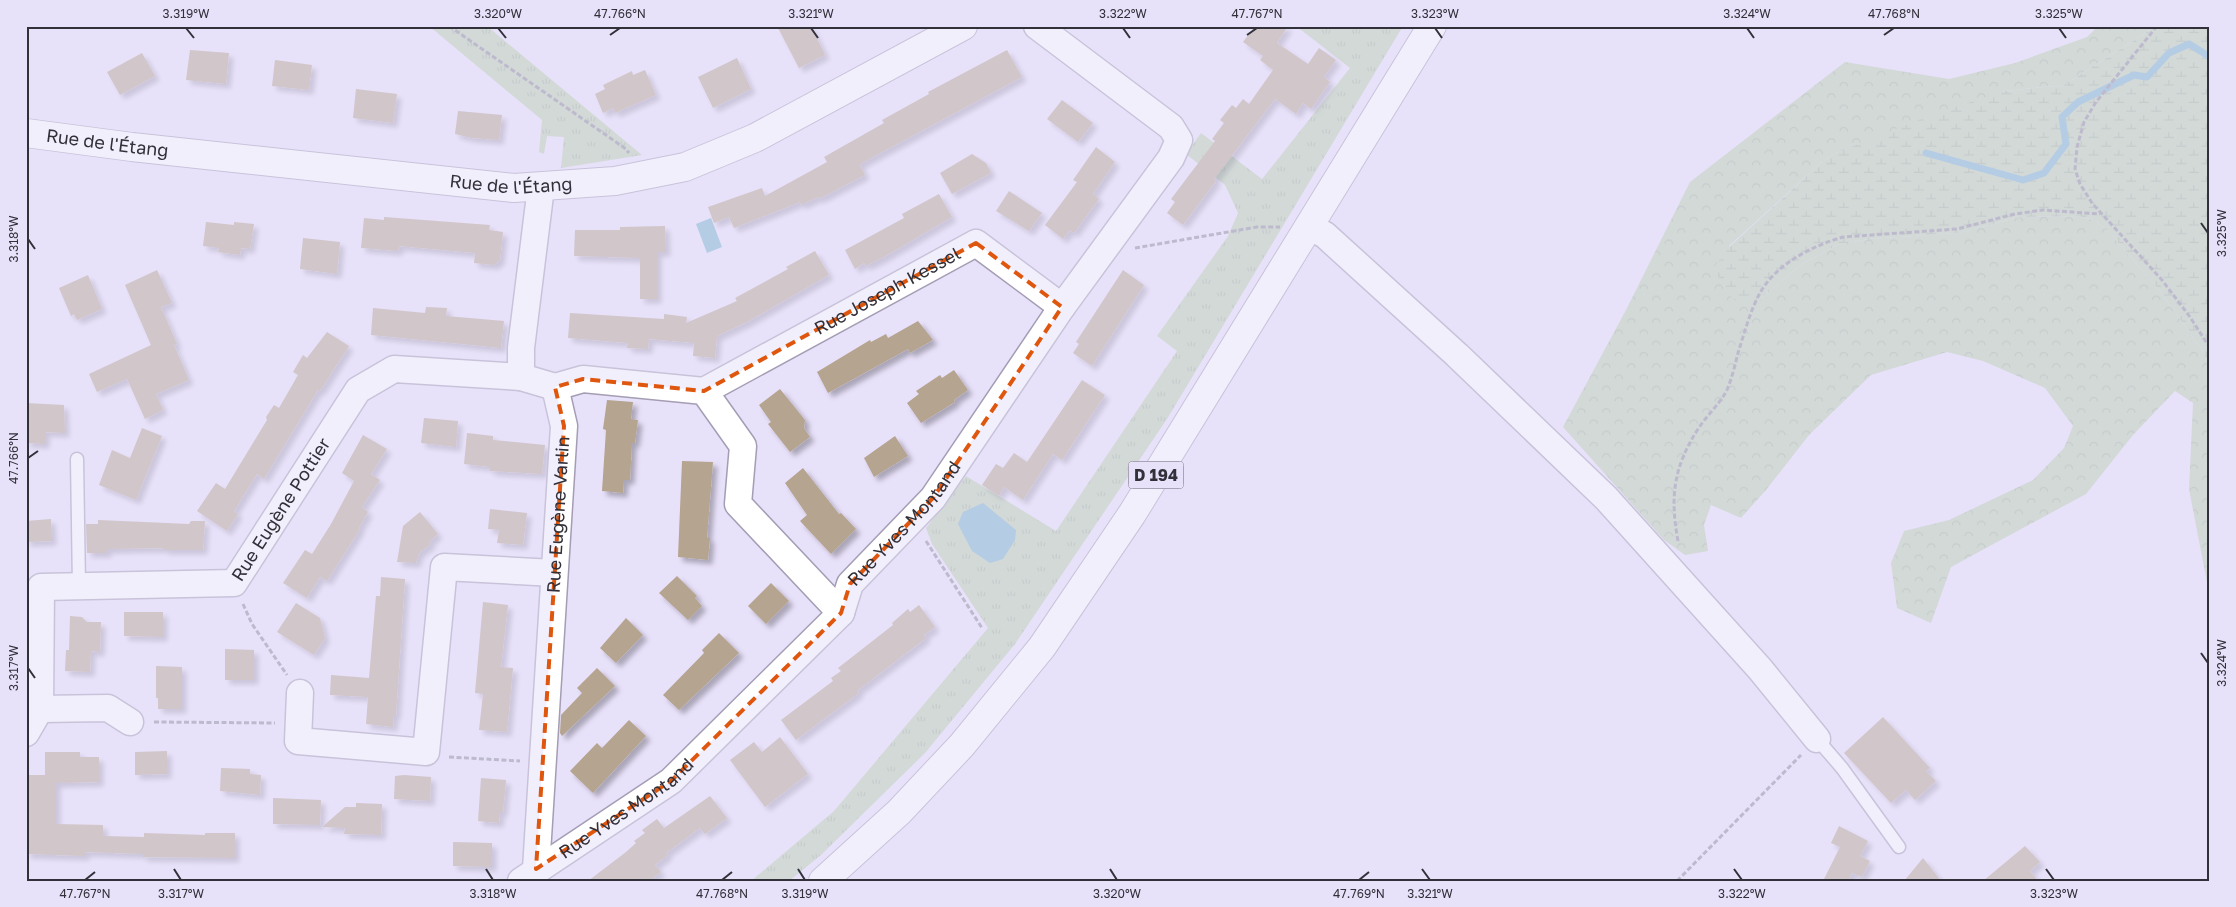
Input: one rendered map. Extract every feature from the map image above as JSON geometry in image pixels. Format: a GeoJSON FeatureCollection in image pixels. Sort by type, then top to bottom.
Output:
{"type":"FeatureCollection","features":[{"type":"Feature","properties":{"kind":"main road","name":"D 194"},"geometry":{"type":"LineString","coordinates":[[824,881],[900,812],[962,745],[1042,647],[1132,514],[1432,26]]}},
{"type":"Feature","properties":{"kind":"main road","name":"Rue de l'Étang"},"geometry":{"type":"LineString","coordinates":[[26,133],[132,147],[514,188],[615,181],[685,167],[756,138],[953,28]]}},
{"type":"Feature","properties":{"kind":"street","name":"Rue Yves Montand"},"geometry":{"type":"LineString","coordinates":[[529,875],[671,781],[841,614],[850,584],[933,498],[1062,307],[1172,158],[1180,140],[1172,127],[1037,26]]}},
{"type":"Feature","properties":{"kind":"street"},"geometry":{"type":"LineString","coordinates":[[541,187],[521,348],[521,377],[555,387],[583,379],[704,391],[743,446],[738,504],[841,614]]}},
{"type":"Feature","properties":{"kind":"street"},"geometry":{"type":"LineString","coordinates":[[1309,226],[1325,235],[1457,355],[1606,498],[1760,669],[1817,738]]}},
{"type":"Feature","properties":{"kind":"street","name":"Rue Joseph Kessel"},"geometry":{"type":"LineString","coordinates":[[704,391],[976,243],[1062,307]]}},
{"type":"Feature","properties":{"kind":"street","name":"Rue Eugène Pottier"},"geometry":{"type":"LineString","coordinates":[[26,733],[40,709],[41,587],[234,583],[358,390],[394,369],[521,377]]}},
{"type":"Feature","properties":{"kind":"street","name":"Rue Eugène Varlin"},"geometry":{"type":"LineString","coordinates":[[529,875],[541,762],[564,426],[555,387]]}},
{"type":"Feature","properties":{"kind":"street"},"geometry":{"type":"LineString","coordinates":[[300,693],[298,741],[426,752],[444,567],[554,573]]}},
{"type":"Feature","properties":{"kind":"street"},"geometry":{"type":"LineString","coordinates":[[40,709],[108,708],[130,722]]}},
{"type":"Feature","properties":{"kind":"lane"},"geometry":{"type":"LineString","coordinates":[[77,459],[79,586]]}},
{"type":"Feature","properties":{"kind":"lane"},"geometry":{"type":"LineString","coordinates":[[1817,738],[1842,768],[1899,847]]}},
{"type":"Feature","properties":{"kind":"path"},"geometry":{"type":"LineString","coordinates":[[449,26],[626,149],[640,176]]}},
{"type":"Feature","properties":{"kind":"path"},"geometry":{"type":"LineString","coordinates":[[2157,26],[2096,102],[2084,122],[2077,147],[2075,169],[2080,184],[2100,214],[2162,280],[2190,317],[2210,348]]}},
{"type":"Feature","properties":{"kind":"path"},"geometry":{"type":"LineString","coordinates":[[1680,549],[1674,514],[1674,484],[1679,470],[1698,428],[1721,402],[1729,385],[1760,292],[1782,266],[1827,242],[1843,237],[1957,229],[2015,214],[2043,210],[2100,214]]}},
{"type":"Feature","properties":{"kind":"path"},"geometry":{"type":"LineString","coordinates":[[1100,254],[1257,228],[1309,226]]}},
{"type":"Feature","properties":{"kind":"path"},"geometry":{"type":"LineString","coordinates":[[912,519],[982,628]]}},
{"type":"Feature","properties":{"kind":"path"},"geometry":{"type":"LineString","coordinates":[[234,583],[252,624],[300,693]]}},
{"type":"Feature","properties":{"kind":"path"},"geometry":{"type":"LineString","coordinates":[[130,722],[298,724]]}},
{"type":"Feature","properties":{"kind":"path"},"geometry":{"type":"LineString","coordinates":[[1677,881],[1817,738]]}},
{"type":"Feature","properties":{"kind":"path"},"geometry":{"type":"LineString","coordinates":[[426,752],[446,757],[541,762]]}},
{"type":"Feature","properties":{"kind":"highlighted area"},"geometry":{"type":"Polygon","coordinates":[[[976,243],[1062,307],[933,498],[850,584],[841,613],[671,781],[536,869],[564,426],[555,387],[583,379],[704,391],[976,243]]]}},
{"type":"Feature","properties":{"kind":"green space"},"geometry":{"type":"Polygon","coordinates":[[[429,26],[487,26],[642,155],[561,168],[564,137],[547,136],[544,154],[539,152],[542,120],[429,26]]]}},
{"type":"Feature","properties":{"kind":"green space"},"geometry":{"type":"Polygon","coordinates":[[[1296,26],[1403,26],[1167,419],[1015,644],[925,753],[821,855],[789,881],[751,881],[834,811],[988,628],[932,544],[926,528],[966,476],[1056,531],[1177,351],[1157,336],[1228,236],[1238,213],[1225,185],[1186,154],[1201,133],[1262,179],[1350,68],[1296,26]]]}},
{"type":"Feature","properties":{"kind":"green space"},"geometry":{"type":"Polygon","coordinates":[[[2098,26],[2151,26],[2150,30],[2064,85],[2005,91],[1836,153],[1822,162],[1729,246],[1759,300],[1802,264],[1837,245],[1868,239],[1958,233],[2020,217],[2079,216],[2096,221],[2109,232],[2160,291],[2202,350],[2210,369],[2210,598],[2189,489],[2193,403],[2175,391],[2133,435],[2086,494],[1951,567],[1931,623],[1897,608],[1891,563],[1904,531],[1949,520],[2033,480],[2064,448],[2073,426],[2045,388],[1983,361],[1947,352],[1871,375],[1809,435],[1766,490],[1741,518],[1711,505],[1704,525],[1708,551],[1685,555],[1664,540],[1563,427],[1627,308],[1690,182],[1845,62],[1949,79],[2015,63],[2087,37],[2098,26]]]}},
{"type":"Feature","properties":{"kind":"green space"},"geometry":{"type":"Polygon","coordinates":[[[2151,26],[2210,26],[2210,369],[2202,350],[2160,291],[2109,232],[2096,221],[2079,216],[2020,217],[1958,233],[1868,239],[1837,245],[1802,264],[1759,300],[1745,304],[1726,294],[1714,267],[1729,247],[1822,162],[1836,153],[1936,113],[2005,91],[2064,85],[2150,30],[2151,26]]]}},
{"type":"Feature","properties":{"kind":"water"},"geometry":{"type":"Polygon","coordinates":[[[711,218],[722,247],[707,253],[696,224],[711,218]]]}},
{"type":"Feature","properties":{"kind":"water"},"geometry":{"type":"Polygon","coordinates":[[[983,503],[1016,530],[1015,540],[1003,559],[990,563],[972,551],[958,524],[963,512],[983,503]]]}},
{"type":"Feature","properties":{"kind":"building"},"geometry":{"type":"Polygon","coordinates":[[[777,26],[811,26],[825,55],[799,68],[777,26]]]}},
{"type":"Feature","properties":{"kind":"building"},"geometry":{"type":"Polygon","coordinates":[[[1255,26],[1288,26],[1277,43],[1308,64],[1319,48],[1336,60],[1324,77],[1330,82],[1311,109],[1303,103],[1296,114],[1275,99],[1214,179],[1216,181],[1183,225],[1167,213],[1175,202],[1171,199],[1215,141],[1212,139],[1224,123],[1220,120],[1232,105],[1236,108],[1243,99],[1249,104],[1273,70],[1260,60],[1263,56],[1243,42],[1255,26]]]}},
{"type":"Feature","properties":{"kind":"building"},"geometry":{"type":"Polygon","coordinates":[[[190,50],[229,53],[226,84],[186,80],[190,50]]]}},
{"type":"Feature","properties":{"kind":"building"},"geometry":{"type":"Polygon","coordinates":[[[1007,50],[1022,77],[862,163],[860,165],[865,175],[819,199],[818,197],[801,205],[800,202],[734,228],[729,217],[714,223],[708,207],[762,188],[765,196],[827,162],[824,157],[884,123],[882,120],[929,94],[928,92],[1007,50]]]}},
{"type":"Feature","properties":{"kind":"building"},"geometry":{"type":"Polygon","coordinates":[[[142,53],[155,76],[120,95],[107,72],[142,53]]]}},
{"type":"Feature","properties":{"kind":"building"},"geometry":{"type":"Polygon","coordinates":[[[737,58],[751,89],[713,108],[698,77],[737,58]]]}},
{"type":"Feature","properties":{"kind":"building"},"geometry":{"type":"Polygon","coordinates":[[[275,60],[312,65],[309,90],[272,86],[275,60]]]}},
{"type":"Feature","properties":{"kind":"building"},"geometry":{"type":"Polygon","coordinates":[[[645,70],[656,95],[615,113],[613,108],[603,113],[595,94],[605,89],[603,85],[632,71],[633,75],[645,70]]]}},
{"type":"Feature","properties":{"kind":"building"},"geometry":{"type":"Polygon","coordinates":[[[356,89],[397,94],[393,123],[353,118],[356,89]]]}},
{"type":"Feature","properties":{"kind":"building"},"geometry":{"type":"Polygon","coordinates":[[[1062,100],[1093,123],[1078,142],[1047,119],[1062,100]]]}},
{"type":"Feature","properties":{"kind":"building"},"geometry":{"type":"Polygon","coordinates":[[[458,111],[502,115],[499,140],[472,138],[455,134],[458,111]]]}},
{"type":"Feature","properties":{"kind":"building"},"geometry":{"type":"Polygon","coordinates":[[[1096,147],[1115,162],[1093,194],[1099,199],[1074,233],[1070,230],[1063,239],[1045,225],[1077,182],[1073,180],[1096,147]]]}},
{"type":"Feature","properties":{"kind":"building"},"geometry":{"type":"Polygon","coordinates":[[[972,154],[986,163],[991,173],[952,194],[940,173],[972,154]]]}},
{"type":"Feature","properties":{"kind":"building"},"geometry":{"type":"Polygon","coordinates":[[[1009,191],[1042,213],[1029,231],[996,211],[1009,191]]]}},
{"type":"Feature","properties":{"kind":"building"},"geometry":{"type":"Polygon","coordinates":[[[939,194],[952,217],[884,257],[866,266],[864,263],[855,269],[845,250],[904,218],[902,214],[939,194]]]}},
{"type":"Feature","properties":{"kind":"building"},"geometry":{"type":"Polygon","coordinates":[[[384,217],[490,225],[489,230],[503,232],[500,260],[494,265],[474,263],[475,253],[399,246],[398,251],[361,248],[364,218],[384,220],[384,217]]]}},
{"type":"Feature","properties":{"kind":"building"},"geometry":{"type":"Polygon","coordinates":[[[206,222],[234,225],[234,222],[254,224],[250,249],[241,248],[240,255],[218,252],[219,248],[203,246],[206,222]]]}},
{"type":"Feature","properties":{"kind":"building"},"geometry":{"type":"Polygon","coordinates":[[[665,226],[666,252],[657,252],[657,299],[640,299],[640,258],[574,256],[575,230],[620,230],[620,227],[665,226]]]}},
{"type":"Feature","properties":{"kind":"building"},"geometry":{"type":"Polygon","coordinates":[[[303,238],[340,242],[337,274],[300,269],[303,238]]]}},
{"type":"Feature","properties":{"kind":"building"},"geometry":{"type":"Polygon","coordinates":[[[815,251],[829,275],[747,322],[717,336],[715,358],[693,356],[694,343],[649,339],[648,349],[627,348],[628,343],[568,338],[570,313],[664,319],[664,314],[687,317],[686,323],[737,301],[735,298],[788,269],[786,267],[815,251]]]}},
{"type":"Feature","properties":{"kind":"building"},"geometry":{"type":"Polygon","coordinates":[[[157,270],[172,303],[161,307],[177,344],[174,345],[189,380],[156,394],[163,410],[145,419],[127,379],[97,392],[89,374],[151,345],[125,285],[157,270]]]}},
{"type":"Feature","properties":{"kind":"building"},"geometry":{"type":"Polygon","coordinates":[[[1123,270],[1144,285],[1092,366],[1073,353],[1079,344],[1076,342],[1123,270]]]}},
{"type":"Feature","properties":{"kind":"building"},"geometry":{"type":"Polygon","coordinates":[[[88,275],[102,309],[77,320],[74,314],[71,316],[59,288],[88,275]]]}},
{"type":"Feature","properties":{"kind":"building"},"geometry":{"type":"Polygon","coordinates":[[[426,307],[447,308],[446,316],[504,321],[501,348],[371,335],[373,308],[425,313],[426,307]]]}},
{"type":"Feature","properties":{"kind":"building"},"geometry":{"type":"Polygon","coordinates":[[[918,321],[933,340],[910,353],[908,349],[828,393],[817,372],[870,340],[871,342],[886,334],[888,338],[918,321]]]}},
{"type":"Feature","properties":{"kind":"building"},"geometry":{"type":"Polygon","coordinates":[[[327,332],[349,346],[320,391],[318,390],[264,479],[257,474],[234,511],[238,514],[227,531],[197,511],[216,483],[225,489],[267,420],[266,417],[274,405],[279,408],[298,375],[293,372],[303,355],[307,358],[327,332]]]}},
{"type":"Feature","properties":{"kind":"building"},"geometry":{"type":"Polygon","coordinates":[[[954,370],[968,390],[954,400],[955,402],[921,423],[907,403],[919,394],[916,391],[940,375],[942,378],[954,370]]]}},
{"type":"Feature","properties":{"kind":"building"},"geometry":{"type":"Polygon","coordinates":[[[1082,380],[1105,395],[1062,460],[1053,454],[1023,500],[1004,487],[999,496],[982,485],[996,464],[1003,468],[1014,453],[1027,462],[1082,380]]]}},
{"type":"Feature","properties":{"kind":"building"},"geometry":{"type":"Polygon","coordinates":[[[780,389],[805,420],[804,428],[810,437],[790,452],[768,424],[771,422],[759,405],[780,389]]]}},
{"type":"Feature","properties":{"kind":"building"},"geometry":{"type":"Polygon","coordinates":[[[607,400],[633,402],[631,419],[638,420],[635,443],[632,443],[630,480],[624,480],[623,493],[602,491],[606,430],[603,429],[607,400]]]}},
{"type":"Feature","properties":{"kind":"building"},"geometry":{"type":"Polygon","coordinates":[[[26,403],[64,405],[65,433],[45,432],[45,444],[26,443],[26,403]]]}},
{"type":"Feature","properties":{"kind":"building"},"geometry":{"type":"Polygon","coordinates":[[[424,418],[458,421],[456,447],[421,443],[424,418]]]}},
{"type":"Feature","properties":{"kind":"building"},"geometry":{"type":"Polygon","coordinates":[[[142,428],[162,436],[136,500],[99,485],[112,450],[130,458],[142,428]]]}},
{"type":"Feature","properties":{"kind":"building"},"geometry":{"type":"Polygon","coordinates":[[[467,433],[493,436],[493,440],[545,445],[542,474],[490,471],[490,467],[464,464],[467,433]]]}},
{"type":"Feature","properties":{"kind":"building"},"geometry":{"type":"Polygon","coordinates":[[[363,435],[387,449],[371,474],[380,480],[362,507],[368,512],[360,529],[327,581],[320,577],[307,598],[283,583],[305,550],[312,554],[331,524],[354,481],[342,473],[363,435]]]}},
{"type":"Feature","properties":{"kind":"building"},"geometry":{"type":"Polygon","coordinates":[[[895,436],[908,456],[874,477],[864,458],[895,436]]]}},
{"type":"Feature","properties":{"kind":"building"},"geometry":{"type":"Polygon","coordinates":[[[682,461],[713,462],[707,538],[710,538],[708,560],[678,557],[682,461]]]}},
{"type":"Feature","properties":{"kind":"building"},"geometry":{"type":"Polygon","coordinates":[[[803,468],[839,514],[841,513],[856,529],[831,554],[800,521],[807,515],[785,483],[803,468]]]}},
{"type":"Feature","properties":{"kind":"building"},"geometry":{"type":"Polygon","coordinates":[[[490,509],[527,513],[523,545],[497,543],[499,530],[488,529],[490,509]]]}},
{"type":"Feature","properties":{"kind":"building"},"geometry":{"type":"Polygon","coordinates":[[[420,512],[438,534],[429,542],[431,544],[419,553],[416,563],[397,562],[403,526],[420,512]]]}},
{"type":"Feature","properties":{"kind":"building"},"geometry":{"type":"Polygon","coordinates":[[[51,519],[52,541],[26,542],[26,521],[51,519]]]}},
{"type":"Feature","properties":{"kind":"building"},"geometry":{"type":"Polygon","coordinates":[[[98,520],[189,524],[191,521],[205,521],[203,550],[164,550],[164,548],[107,549],[107,553],[87,553],[86,524],[98,524],[98,520]]]}},
{"type":"Feature","properties":{"kind":"building"},"geometry":{"type":"Polygon","coordinates":[[[677,576],[697,596],[695,598],[702,606],[688,620],[659,593],[677,576]]]}},
{"type":"Feature","properties":{"kind":"building"},"geometry":{"type":"Polygon","coordinates":[[[381,577],[405,579],[396,715],[394,715],[393,727],[366,724],[368,697],[330,695],[331,675],[369,678],[376,596],[380,596],[381,577]]]}},
{"type":"Feature","properties":{"kind":"building"},"geometry":{"type":"Polygon","coordinates":[[[771,583],[789,601],[766,624],[748,606],[771,583]]]}},
{"type":"Feature","properties":{"kind":"building"},"geometry":{"type":"Polygon","coordinates":[[[483,602],[508,605],[501,667],[513,668],[507,732],[479,730],[483,694],[475,693],[483,602]]]}},
{"type":"Feature","properties":{"kind":"building"},"geometry":{"type":"Polygon","coordinates":[[[296,603],[320,618],[325,638],[314,655],[277,632],[296,603]]]}},
{"type":"Feature","properties":{"kind":"building"},"geometry":{"type":"Polygon","coordinates":[[[919,605],[935,627],[924,635],[926,638],[857,691],[859,693],[796,740],[781,720],[833,681],[831,678],[841,671],[838,668],[893,625],[892,623],[908,609],[910,612],[919,605]]]}},
{"type":"Feature","properties":{"kind":"building"},"geometry":{"type":"Polygon","coordinates":[[[124,612],[163,612],[163,637],[124,636],[124,612]]]}},
{"type":"Feature","properties":{"kind":"building"},"geometry":{"type":"Polygon","coordinates":[[[70,616],[82,617],[87,622],[101,622],[100,652],[91,651],[90,672],[65,671],[66,650],[69,650],[70,616]]]}},
{"type":"Feature","properties":{"kind":"building"},"geometry":{"type":"Polygon","coordinates":[[[626,618],[643,635],[616,663],[600,648],[626,618]]]}},
{"type":"Feature","properties":{"kind":"building"},"geometry":{"type":"Polygon","coordinates":[[[719,633],[739,653],[679,710],[663,695],[704,653],[702,650],[719,633]]]}},
{"type":"Feature","properties":{"kind":"building"},"geometry":{"type":"Polygon","coordinates":[[[225,649],[254,650],[254,680],[225,680],[225,649]]]}},
{"type":"Feature","properties":{"kind":"building"},"geometry":{"type":"Polygon","coordinates":[[[156,666],[182,667],[182,709],[158,709],[156,666]]]}},
{"type":"Feature","properties":{"kind":"building"},"geometry":{"type":"Polygon","coordinates":[[[597,668],[615,686],[562,736],[560,733],[561,715],[582,693],[577,688],[597,668]]]}},
{"type":"Feature","properties":{"kind":"building"},"geometry":{"type":"Polygon","coordinates":[[[1883,717],[1930,768],[1926,771],[1936,781],[1915,800],[1906,790],[1891,803],[1844,753],[1883,717]]]}},
{"type":"Feature","properties":{"kind":"building"},"geometry":{"type":"Polygon","coordinates":[[[629,720],[646,736],[593,793],[570,771],[597,743],[602,748],[629,720]]]}},
{"type":"Feature","properties":{"kind":"building"},"geometry":{"type":"Polygon","coordinates":[[[780,737],[808,774],[765,807],[730,760],[754,742],[762,752],[780,737]]]}},
{"type":"Feature","properties":{"kind":"building"},"geometry":{"type":"Polygon","coordinates":[[[167,751],[167,774],[135,775],[135,752],[167,751]]]}},
{"type":"Feature","properties":{"kind":"building"},"geometry":{"type":"Polygon","coordinates":[[[45,752],[80,752],[80,757],[99,757],[99,782],[56,783],[56,824],[103,825],[103,836],[144,837],[144,833],[205,835],[205,833],[235,833],[235,858],[143,857],[143,854],[85,852],[85,856],[26,854],[26,775],[45,775],[45,752]]]}},
{"type":"Feature","properties":{"kind":"building"},"geometry":{"type":"Polygon","coordinates":[[[221,768],[250,769],[250,774],[261,775],[260,795],[220,791],[221,768]]]}},
{"type":"Feature","properties":{"kind":"building"},"geometry":{"type":"Polygon","coordinates":[[[395,776],[431,777],[430,801],[394,799],[395,776]]]}},
{"type":"Feature","properties":{"kind":"building"},"geometry":{"type":"Polygon","coordinates":[[[481,778],[506,780],[503,812],[500,812],[499,823],[478,821],[481,778]]]}},
{"type":"Feature","properties":{"kind":"building"},"geometry":{"type":"Polygon","coordinates":[[[710,796],[727,818],[705,834],[700,828],[666,853],[668,855],[655,865],[661,872],[649,881],[588,881],[626,852],[636,843],[634,841],[645,833],[642,830],[657,819],[664,828],[710,796]]]}},
{"type":"Feature","properties":{"kind":"building"},"geometry":{"type":"Polygon","coordinates":[[[273,798],[321,800],[320,825],[273,824],[273,798]]]}},
{"type":"Feature","properties":{"kind":"building"},"geometry":{"type":"Polygon","coordinates":[[[356,803],[382,804],[381,835],[344,834],[345,828],[322,827],[345,807],[356,807],[356,803]]]}},
{"type":"Feature","properties":{"kind":"building"},"geometry":{"type":"Polygon","coordinates":[[[1839,826],[1868,841],[1860,856],[1870,861],[1862,877],[1852,873],[1848,881],[1823,881],[1840,847],[1831,843],[1839,826]]]}},
{"type":"Feature","properties":{"kind":"building"},"geometry":{"type":"Polygon","coordinates":[[[453,842],[492,843],[492,867],[453,866],[453,842]]]}},
{"type":"Feature","properties":{"kind":"building"},"geometry":{"type":"Polygon","coordinates":[[[2025,846],[2040,862],[2030,871],[2038,881],[1983,881],[2025,846]]]}},
{"type":"Feature","properties":{"kind":"building"},"geometry":{"type":"Polygon","coordinates":[[[1923,858],[1941,881],[1904,881],[1923,858]]]}},
{"type":"Feature","properties":{"kind":"waterway"},"geometry":{"type":"LineString","coordinates":[[1926,153],[2023,180],[2044,173],[2066,144],[2062,117],[2078,102],[2134,75],[2147,77],[2169,53],[2189,44],[2210,57]]}}]}
